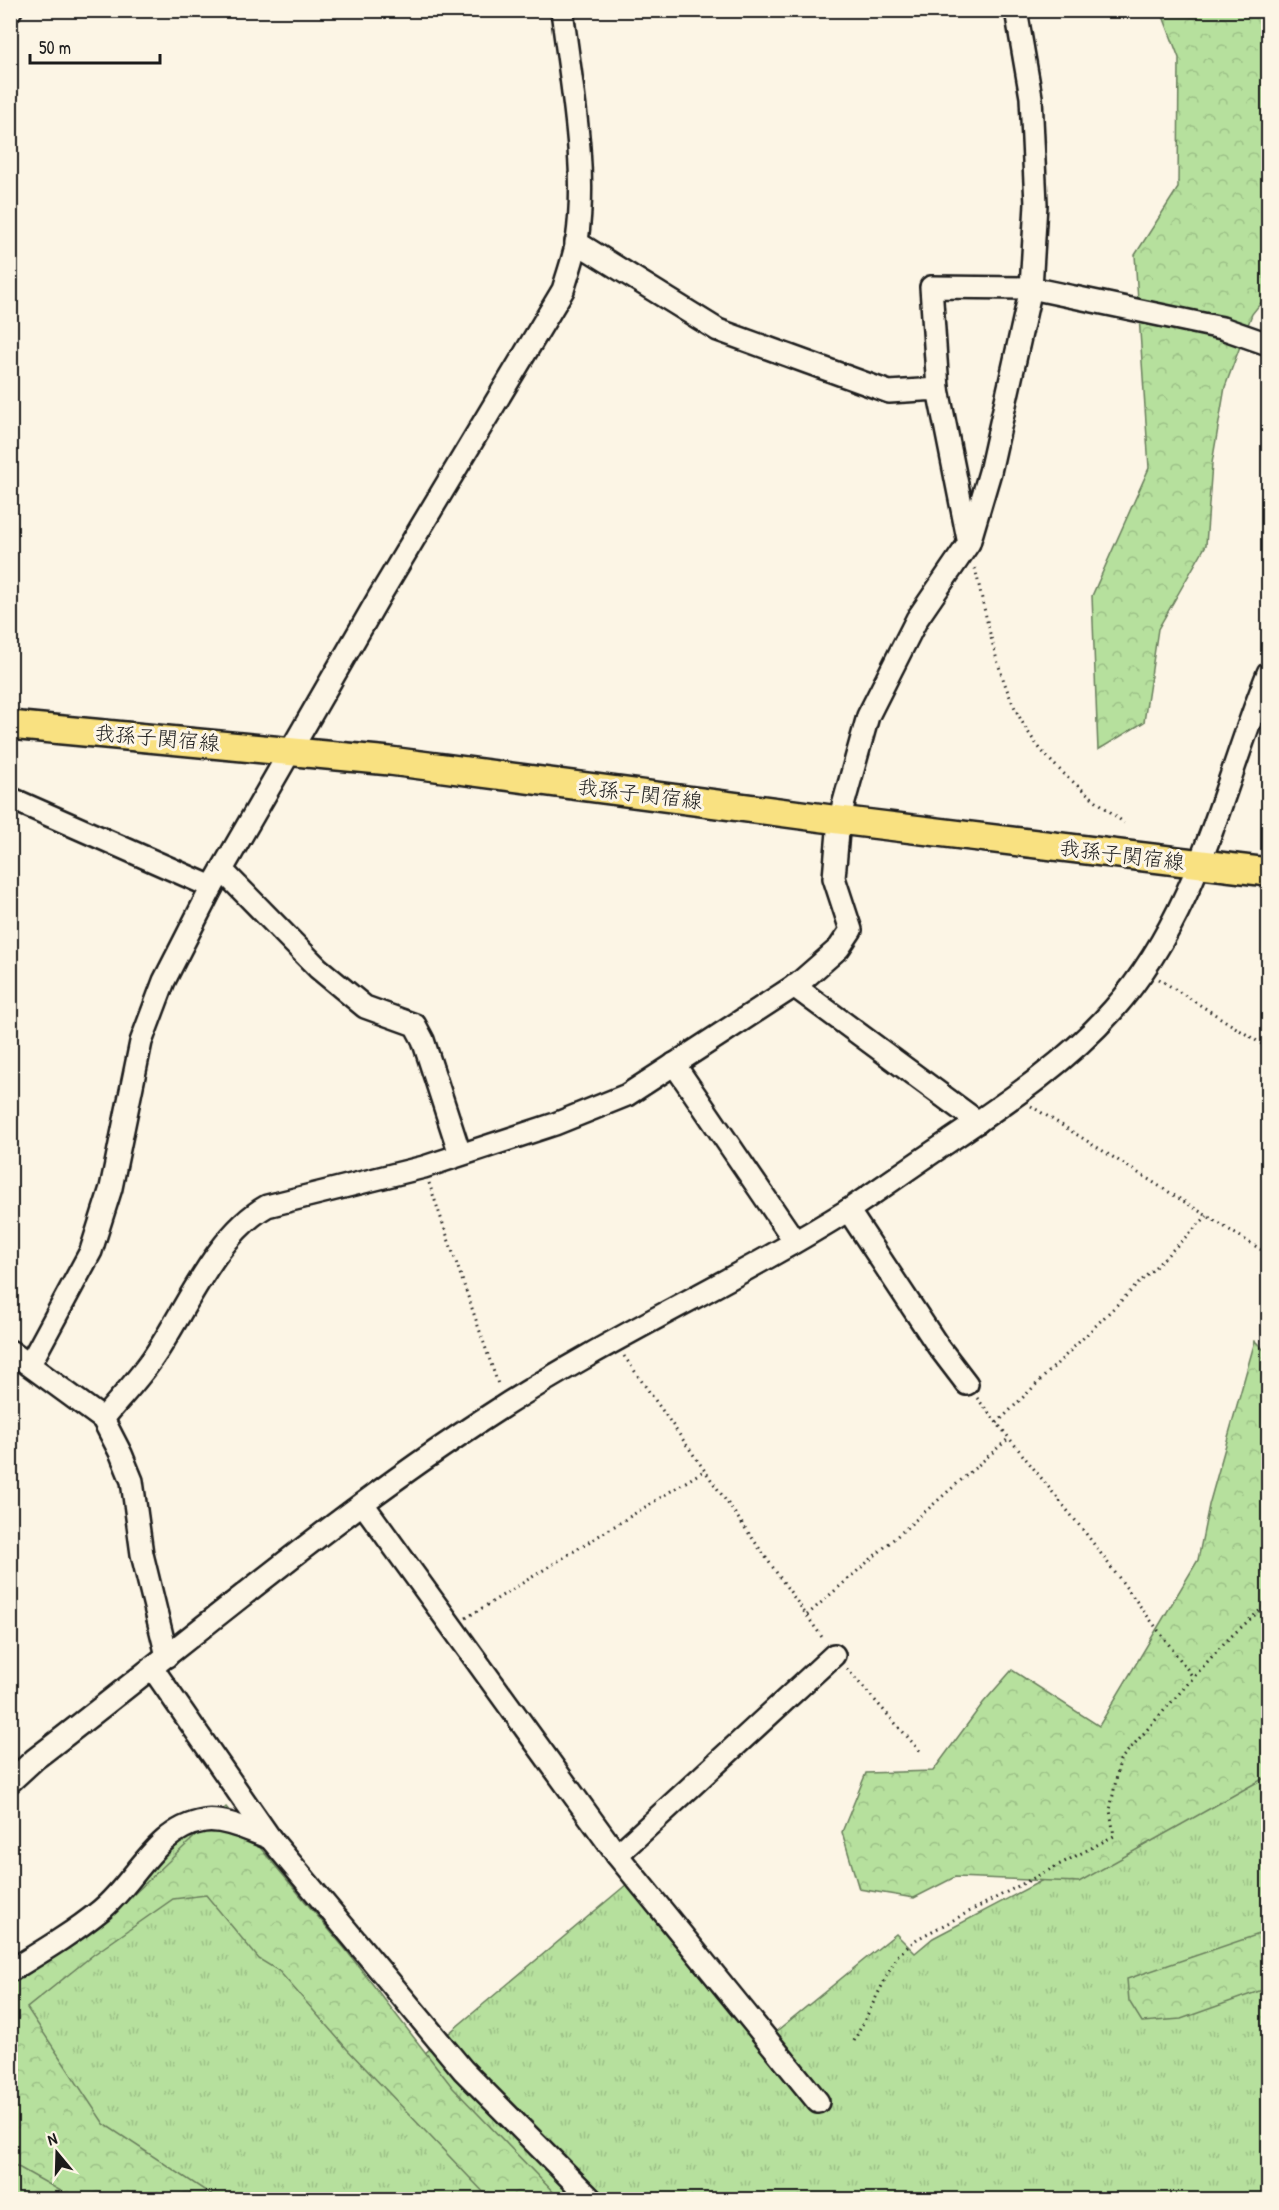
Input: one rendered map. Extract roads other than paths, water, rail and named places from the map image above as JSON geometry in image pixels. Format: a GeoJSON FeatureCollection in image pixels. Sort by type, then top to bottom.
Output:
{"type":"FeatureCollection","features":[{"type":"Feature","properties":{"kind":"main road","name":"我孫子関宿線"},"geometry":{"type":"LineString","coordinates":[[10,725],[291,750],[1269,872]]}},
{"type":"Feature","properties":{"kind":"street"},"geometry":{"type":"LineString","coordinates":[[30,1364],[91,1251],[111,1188],[141,1041],[164,981],[217,879],[379,597],[563,290],[576,242],[580,198],[577,134],[562,10]]}},
{"type":"Feature","properties":{"kind":"street"},"geometry":{"type":"LineString","coordinates":[[103,1419],[154,1357],[231,1234],[248,1216],[267,1206],[424,1167],[555,1124],[627,1095],[794,986],[839,948],[851,930],[834,878],[839,820],[868,716],[917,619],[969,543],[990,472],[1030,288],[1036,204],[1031,97],[1016,10]]}},
{"type":"Feature","properties":{"kind":"street"},"geometry":{"type":"LineString","coordinates":[[576,242],[718,330],[889,392],[939,389]]}},
{"type":"Feature","properties":{"kind":"street"},"geometry":{"type":"LineString","coordinates":[[969,543],[939,389],[931,287],[1030,288],[1222,328],[1269,344]]}},
{"type":"Feature","properties":{"kind":"street"},"geometry":{"type":"LineString","coordinates":[[10,1782],[36,1759],[363,1504],[505,1405],[848,1209],[1016,1097],[1069,1054],[1113,1010],[1144,970],[1186,897],[1201,864],[1269,673]]}},
{"type":"Feature","properties":{"kind":"street"},"geometry":{"type":"LineString","coordinates":[[10,798],[217,879],[365,1007],[416,1025],[460,1154]]}},
{"type":"Feature","properties":{"kind":"street"},"geometry":{"type":"LineString","coordinates":[[794,986],[978,1122]]}},
{"type":"Feature","properties":{"kind":"street"},"geometry":{"type":"LineString","coordinates":[[674,1064],[794,1240]]}},
{"type":"Feature","properties":{"kind":"street"},"geometry":{"type":"LineString","coordinates":[[848,1209],[938,1346],[967,1384]]}},
{"type":"Feature","properties":{"kind":"street"},"geometry":{"type":"LineString","coordinates":[[10,1351],[103,1419],[132,1481],[160,1663],[270,1838],[463,2070],[592,2199]]}},
{"type":"Feature","properties":{"kind":"street"},"geometry":{"type":"LineString","coordinates":[[363,1504],[617,1855],[819,2102]]}},
{"type":"Feature","properties":{"kind":"street"},"geometry":{"type":"LineString","coordinates":[[617,1855],[834,1654]]}},
{"type":"Feature","properties":{"kind":"street"},"geometry":{"type":"LineString","coordinates":[[10,1971],[104,1908],[162,1843],[180,1831],[203,1821],[220,1822],[270,1838]]}}]}
